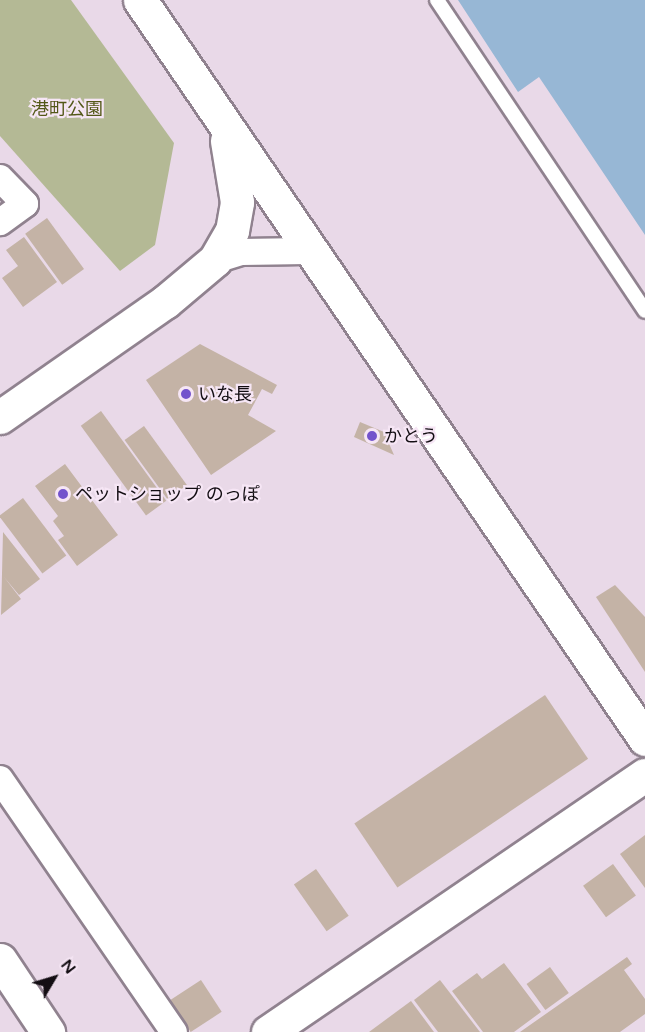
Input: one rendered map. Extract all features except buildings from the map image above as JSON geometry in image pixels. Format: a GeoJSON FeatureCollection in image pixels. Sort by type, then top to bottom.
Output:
{"type":"FeatureCollection","features":[{"type":"Feature","properties":{"kind":"street"},"geometry":{"type":"LineString","coordinates":[[140,0],[307,251],[645,739]]}},
{"type":"Feature","properties":{"kind":"street"},"geometry":{"type":"LineString","coordinates":[[0,417],[165,302],[215,260],[232,231],[237,202],[223,124]]}},
{"type":"Feature","properties":{"kind":"street"},"geometry":{"type":"LineString","coordinates":[[0,178],[25,204],[0,222]]}},
{"type":"Feature","properties":{"kind":"street"},"geometry":{"type":"LineString","coordinates":[[215,260],[252,251],[307,251]]}},
{"type":"Feature","properties":{"kind":"street"},"geometry":{"type":"LineString","coordinates":[[268,1032],[645,775]]}},
{"type":"Feature","properties":{"kind":"street"},"geometry":{"type":"LineString","coordinates":[[0,779],[174,1032]]}},
{"type":"Feature","properties":{"kind":"street"},"geometry":{"type":"LineString","coordinates":[[0,960],[48,1032]]}},
{"type":"Feature","properties":{"kind":"lane"},"geometry":{"type":"LineString","coordinates":[[437,0],[645,311]]}},
{"type":"Feature","properties":{"kind":"green space","name":"港町公園"},"geometry":{"type":"Polygon","coordinates":[[[0,0],[71,0],[174,143],[155,245],[120,271],[0,136],[0,0]]]}},
{"type":"Feature","properties":{"kind":"water"},"geometry":{"type":"Polygon","coordinates":[[[458,0],[645,0],[645,235],[539,77],[518,92],[458,0]]]}},
{"type":"Feature","properties":{"kind":"place","name":"いな長"},"geometry":{"type":"Point","coordinates":[186,394]}},
{"type":"Feature","properties":{"kind":"place","name":"かとう"},"geometry":{"type":"Point","coordinates":[372,436]}},
{"type":"Feature","properties":{"kind":"place","name":"ペットショップ のっぽ"},"geometry":{"type":"Point","coordinates":[63,494]}}]}
